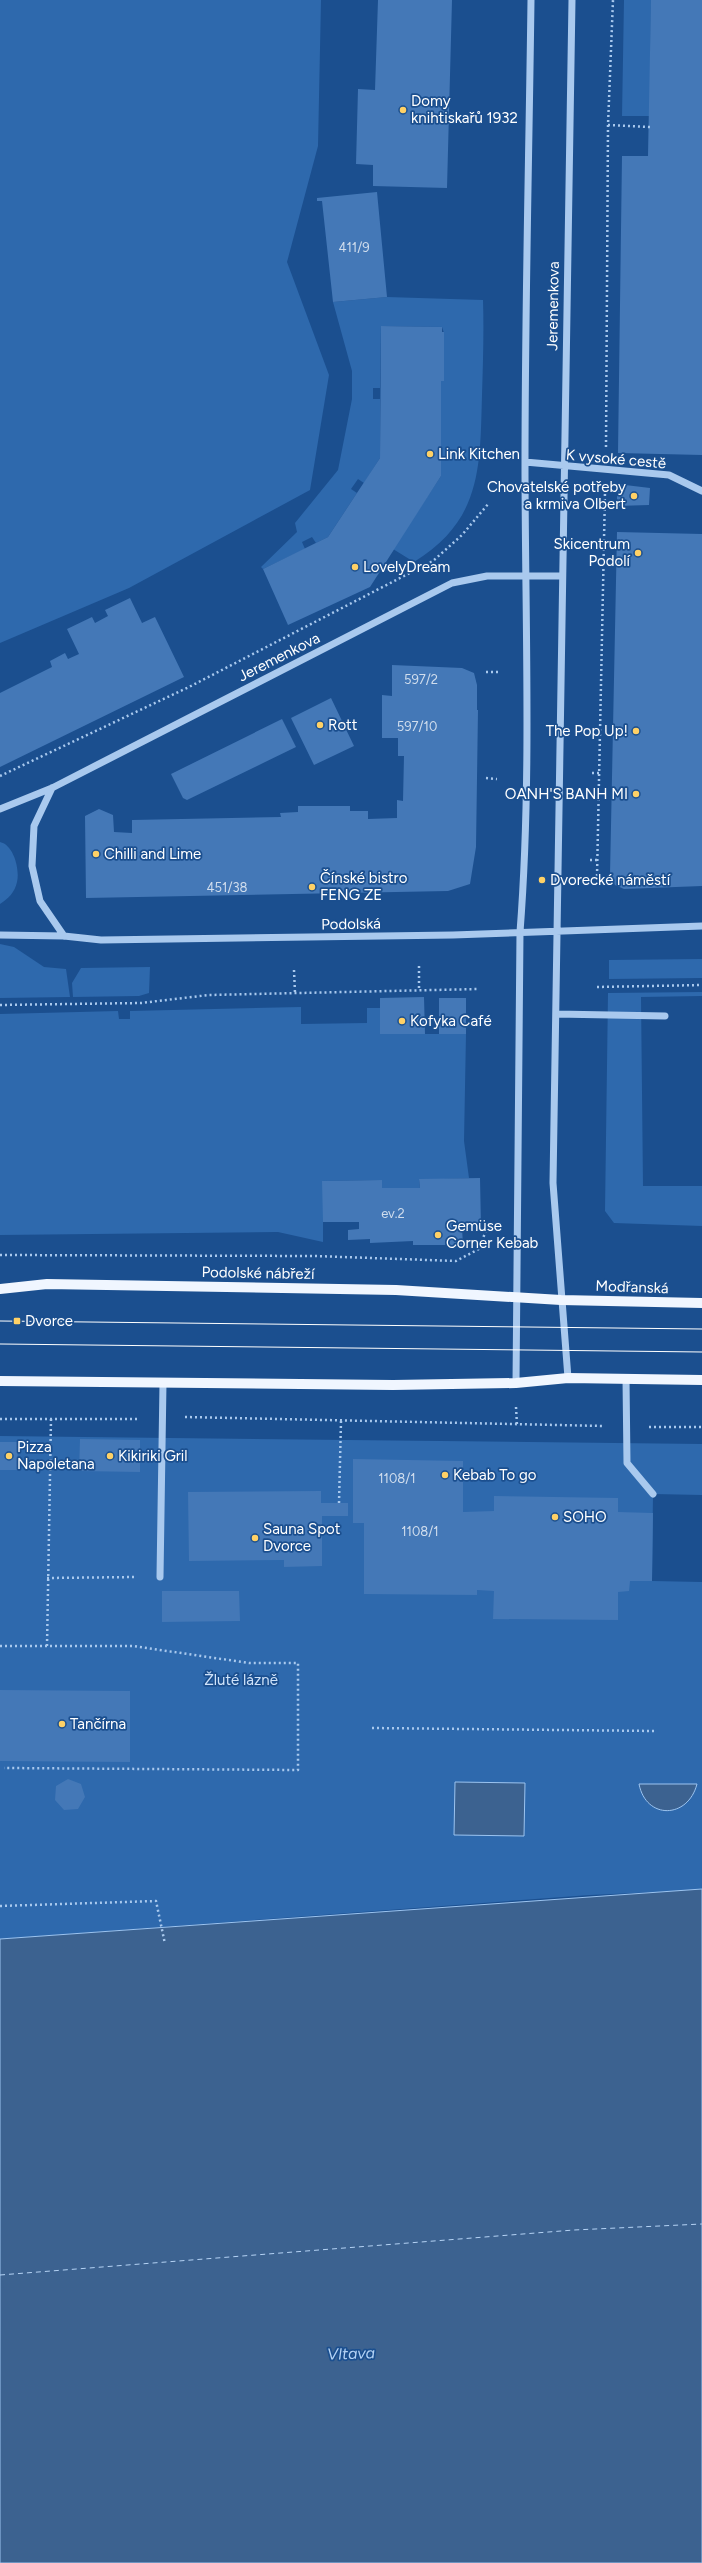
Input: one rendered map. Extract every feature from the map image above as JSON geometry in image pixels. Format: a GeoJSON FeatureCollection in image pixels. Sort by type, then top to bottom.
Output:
{"type":"FeatureCollection","features":[{"type":"Feature","properties":{"kind":"main road","name":"Podolské nábřeží"},"geometry":{"type":"LineString","coordinates":[[0,1289],[47,1284],[396,1290],[515,1296],[561,1300]]}},
{"type":"Feature","properties":{"kind":"main road","name":"Modřanská"},"geometry":{"type":"LineString","coordinates":[[561,1300],[702,1303]]}},
{"type":"Feature","properties":{"kind":"main road"},"geometry":{"type":"LineString","coordinates":[[0,1381],[393,1386],[516,1383],[568,1378],[702,1380]]}},
{"type":"Feature","properties":{"kind":"street","name":"Jeremenkova"},"geometry":{"type":"LineString","coordinates":[[526,577],[525,462],[531,0]]}},
{"type":"Feature","properties":{"kind":"street","name":"Jeremenkova"},"geometry":{"type":"LineString","coordinates":[[0,809],[52,788],[452,583],[487,576],[562,576],[572,0]]}},
{"type":"Feature","properties":{"kind":"street","name":"K vysoké cestě"},"geometry":{"type":"LineString","coordinates":[[525,462],[563,467],[606,469],[669,475],[702,491]]}},
{"type":"Feature","properties":{"kind":"street"},"geometry":{"type":"LineString","coordinates":[[562,576],[553,1183],[568,1378]]}},
{"type":"Feature","properties":{"kind":"street"},"geometry":{"type":"LineString","coordinates":[[516,1383],[515,1296],[520,932],[524,874],[526,792],[526,577]]}},
{"type":"Feature","properties":{"kind":"street"},"geometry":{"type":"LineString","coordinates":[[52,788],[34,826],[32,866],[40,901],[64,936]]}},
{"type":"Feature","properties":{"kind":"street","name":"Podolská"},"geometry":{"type":"LineString","coordinates":[[0,935],[64,936],[102,940],[453,936],[520,932],[557,932],[702,926]]}},
{"type":"Feature","properties":{"kind":"street"},"geometry":{"type":"LineString","coordinates":[[556,1014],[665,1016]]}},
{"type":"Feature","properties":{"kind":"street"},"geometry":{"type":"LineString","coordinates":[[626,1379],[627,1463],[653,1494]]}},
{"type":"Feature","properties":{"kind":"street"},"geometry":{"type":"LineString","coordinates":[[160,1577],[163,1383]]}},
{"type":"Feature","properties":{"kind":"path"},"geometry":{"type":"LineString","coordinates":[[598,876],[606,469],[608,125],[613,0]]}},
{"type":"Feature","properties":{"kind":"path"},"geometry":{"type":"LineString","coordinates":[[608,125],[650,127]]}},
{"type":"Feature","properties":{"kind":"path"},"geometry":{"type":"LineString","coordinates":[[0,776],[189,687],[433,561],[462,535],[489,503]]}},
{"type":"Feature","properties":{"kind":"path"},"geometry":{"type":"LineString","coordinates":[[486,672],[498,672]]}},
{"type":"Feature","properties":{"kind":"path"},"geometry":{"type":"LineString","coordinates":[[592,773],[600,773]]}},
{"type":"Feature","properties":{"kind":"path"},"geometry":{"type":"LineString","coordinates":[[486,778],[497,778]]}},
{"type":"Feature","properties":{"kind":"path"},"geometry":{"type":"LineString","coordinates":[[590,860],[598,860]]}},
{"type":"Feature","properties":{"kind":"path"},"geometry":{"type":"LineString","coordinates":[[419,966],[419,990]]}},
{"type":"Feature","properties":{"kind":"path"},"geometry":{"type":"LineString","coordinates":[[294,970],[295,993]]}},
{"type":"Feature","properties":{"kind":"path"},"geometry":{"type":"LineString","coordinates":[[597,987],[702,985]]}},
{"type":"Feature","properties":{"kind":"path"},"geometry":{"type":"LineString","coordinates":[[0,1005],[141,1003],[209,995],[479,989]]}},
{"type":"Feature","properties":{"kind":"path"},"geometry":{"type":"LineString","coordinates":[[0,1255],[316,1256],[456,1261],[479,1248],[488,1225]]}},
{"type":"Feature","properties":{"kind":"path"},"geometry":{"type":"LineString","coordinates":[[0,1419],[119,1420],[163,1418],[341,1420],[517,1425]]}},
{"type":"Feature","properties":{"kind":"path"},"geometry":{"type":"LineString","coordinates":[[47,1646],[51,1419]]}},
{"type":"Feature","properties":{"kind":"path"},"geometry":{"type":"LineString","coordinates":[[339,1503],[341,1420]]}},
{"type":"Feature","properties":{"kind":"path"},"geometry":{"type":"LineString","coordinates":[[47,1578],[160,1577]]}},
{"type":"Feature","properties":{"kind":"path"},"geometry":{"type":"LineString","coordinates":[[0,1646],[133,1646],[249,1663],[298,1663],[298,1770],[4,1768]]}},
{"type":"Feature","properties":{"kind":"path"},"geometry":{"type":"LineString","coordinates":[[372,1728],[655,1731]]}},
{"type":"Feature","properties":{"kind":"path"},"geometry":{"type":"LineString","coordinates":[[0,1906],[156,1901],[165,1944]]}},
{"type":"Feature","properties":{"kind":"green space"},"geometry":{"type":"Polygon","coordinates":[[[0,0],[321,0],[318,146],[287,262],[329,375],[310,490],[129,588],[0,643],[0,0]]]}},
{"type":"Feature","properties":{"kind":"green space"},"geometry":{"type":"Polygon","coordinates":[[[624,0],[651,0],[650,116],[622,116],[624,0]]]}},
{"type":"Feature","properties":{"kind":"green space"},"geometry":{"type":"Polygon","coordinates":[[[387,297],[483,300],[483,359],[480,446],[478,468],[473,490],[465,510],[453,528],[436,546],[414,562],[393,549],[441,476],[441,381],[444,380],[444,333],[442,327],[381,326],[380,388],[373,388],[373,399],[380,399],[380,458],[364,483],[358,479],[351,489],[357,493],[328,537],[316,543],[312,537],[302,542],[305,549],[263,569],[261,567],[297,532],[295,523],[338,470],[352,399],[352,371],[333,302],[387,297]]]}},
{"type":"Feature","properties":{"kind":"green space"},"geometry":{"type":"Polygon","coordinates":[[[0,842],[5,844],[12,853],[17,865],[18,877],[13,892],[0,904],[0,842]]]}},
{"type":"Feature","properties":{"kind":"green space"},"geometry":{"type":"Polygon","coordinates":[[[0,944],[14,947],[44,967],[66,969],[70,997],[0,998],[0,944]]]}},
{"type":"Feature","properties":{"kind":"green space"},"geometry":{"type":"Polygon","coordinates":[[[702,959],[702,978],[609,979],[609,960],[702,959]]]}},
{"type":"Feature","properties":{"kind":"green space"},"geometry":{"type":"Polygon","coordinates":[[[150,967],[149,993],[139,996],[73,997],[72,983],[81,968],[150,967]]]}},
{"type":"Feature","properties":{"kind":"green space"},"geometry":{"type":"Polygon","coordinates":[[[702,992],[702,996],[641,997],[643,1186],[702,1186],[702,1226],[614,1223],[605,1211],[608,993],[702,992]]]}},
{"type":"Feature","properties":{"kind":"green space"},"geometry":{"type":"Polygon","coordinates":[[[301,1007],[301,1024],[367,1023],[367,1008],[380,1008],[381,1034],[466,1034],[464,1141],[469,1178],[419,1180],[420,1188],[382,1188],[382,1180],[323,1181],[323,1242],[278,1232],[0,1235],[0,1014],[118,1011],[119,1019],[130,1019],[130,1011],[301,1007]]]}},
{"type":"Feature","properties":{"kind":"green space","name":"Žluté lázně"},"geometry":{"type":"Polygon","coordinates":[[[0,1436],[702,1444],[702,1495],[653,1494],[652,1581],[702,1582],[702,1890],[590,1895],[0,1939],[0,1436]]]}},
{"type":"Feature","properties":{"kind":"water"},"geometry":{"type":"Polygon","coordinates":[[[455,1782],[525,1783],[524,1836],[454,1835],[455,1782]]]}},
{"type":"Feature","properties":{"kind":"water"},"geometry":{"type":"Polygon","coordinates":[[[639,1784],[697,1784],[692,1796],[685,1804],[677,1809],[667,1811],[658,1809],[650,1804],[643,1796],[639,1784]]]}},
{"type":"Feature","properties":{"kind":"water","name":"Vltava"},"geometry":{"type":"Polygon","coordinates":[[[702,1889],[702,2563],[0,2563],[0,1939],[702,1889]]]}},
{"type":"Feature","properties":{"kind":"building","name":"Domy knihtiskařů 1932"},"geometry":{"type":"Polygon","coordinates":[[[378,0],[452,0],[447,188],[373,186],[373,165],[356,164],[358,89],[375,90],[378,0]]]}},
{"type":"Feature","properties":{"kind":"building"},"geometry":{"type":"Polygon","coordinates":[[[651,0],[702,0],[702,455],[618,453],[622,156],[648,156],[651,0]]]}},
{"type":"Feature","properties":{"kind":"building"},"geometry":{"type":"Polygon","coordinates":[[[377,192],[387,297],[333,302],[322,201],[317,201],[317,198],[377,192]]]}},
{"type":"Feature","properties":{"kind":"building"},"geometry":{"type":"Polygon","coordinates":[[[381,326],[442,327],[442,332],[444,332],[444,381],[441,381],[441,476],[370,587],[288,625],[263,569],[328,537],[380,458],[381,326]]]}},
{"type":"Feature","properties":{"kind":"building"},"geometry":{"type":"Polygon","coordinates":[[[617,484],[650,488],[649,505],[617,506],[617,484]]]}},
{"type":"Feature","properties":{"kind":"building"},"geometry":{"type":"Polygon","coordinates":[[[617,532],[702,534],[702,886],[624,889],[615,885],[610,875],[617,532]]]}},
{"type":"Feature","properties":{"kind":"building"},"geometry":{"type":"Polygon","coordinates":[[[130,598],[142,623],[155,617],[184,677],[0,767],[0,693],[52,667],[50,661],[65,653],[68,659],[79,654],[67,629],[92,617],[95,623],[108,616],[105,610],[130,598]]]}},
{"type":"Feature","properties":{"kind":"building"},"geometry":{"type":"Polygon","coordinates":[[[392,665],[462,668],[474,673],[477,685],[478,710],[476,847],[470,884],[448,891],[86,898],[85,816],[99,809],[113,815],[114,832],[132,833],[132,820],[281,817],[280,813],[298,812],[298,806],[350,806],[350,811],[368,811],[368,819],[397,818],[397,800],[403,801],[404,756],[398,756],[398,738],[382,738],[382,695],[392,696],[392,665]]]}},
{"type":"Feature","properties":{"kind":"building"},"geometry":{"type":"Polygon","coordinates":[[[331,698],[354,746],[314,765],[291,718],[331,698]]]}},
{"type":"Feature","properties":{"kind":"building"},"geometry":{"type":"Polygon","coordinates":[[[282,719],[296,747],[187,800],[183,798],[171,774],[282,719]]]}},
{"type":"Feature","properties":{"kind":"building","name":"Kofyka Café"},"geometry":{"type":"Polygon","coordinates":[[[424,997],[425,1034],[380,1034],[380,998],[424,997]]]}},
{"type":"Feature","properties":{"kind":"building"},"geometry":{"type":"Polygon","coordinates":[[[439,998],[466,998],[466,1034],[439,1034],[439,998]]]}},
{"type":"Feature","properties":{"kind":"building"},"geometry":{"type":"Polygon","coordinates":[[[480,1178],[481,1228],[462,1228],[463,1245],[413,1245],[413,1241],[370,1243],[370,1239],[348,1240],[348,1230],[359,1229],[359,1222],[323,1222],[322,1181],[382,1180],[382,1188],[420,1188],[419,1179],[480,1178]]]}},
{"type":"Feature","properties":{"kind":"building","name":"Kikiriki Gril"},"geometry":{"type":"Polygon","coordinates":[[[80,1439],[140,1440],[140,1472],[79,1471],[80,1439]]]}},
{"type":"Feature","properties":{"kind":"building","name":"Pizza Napoletana"},"geometry":{"type":"Polygon","coordinates":[[[0,1442],[18,1442],[17,1470],[0,1470],[0,1442]]]}},
{"type":"Feature","properties":{"kind":"building"},"geometry":{"type":"Polygon","coordinates":[[[353,1459],[463,1461],[463,1512],[494,1511],[494,1496],[618,1498],[618,1512],[653,1513],[652,1581],[630,1581],[629,1591],[618,1592],[618,1620],[493,1619],[494,1591],[477,1590],[477,1595],[364,1594],[364,1523],[353,1523],[353,1459]]]}},
{"type":"Feature","properties":{"kind":"building","name":"Sauna Spot Dvorce"},"geometry":{"type":"Polygon","coordinates":[[[321,1491],[321,1503],[348,1503],[348,1516],[322,1516],[322,1566],[284,1567],[284,1560],[189,1561],[188,1492],[321,1491]]]}},
{"type":"Feature","properties":{"kind":"building"},"geometry":{"type":"Polygon","coordinates":[[[162,1591],[239,1591],[240,1621],[162,1622],[162,1591]]]}},
{"type":"Feature","properties":{"kind":"building"},"geometry":{"type":"Polygon","coordinates":[[[0,1690],[130,1691],[130,1762],[0,1761],[0,1690]]]}},
{"type":"Feature","properties":{"kind":"building"},"geometry":{"type":"Polygon","coordinates":[[[68,1779],[81,1784],[85,1797],[78,1809],[64,1810],[55,1800],[56,1786],[68,1779]]]}},
{"type":"Feature","properties":{"kind":"ferry route"},"geometry":{"type":"LineString","coordinates":[[0,2275],[574,2230],[702,2224]]}},
{"type":"Feature","properties":{"kind":"tram line"},"geometry":{"type":"LineString","coordinates":[[0,1321],[702,1329]]}},
{"type":"Feature","properties":{"kind":"tram line"},"geometry":{"type":"LineString","coordinates":[[0,1344],[702,1352]]}},
{"type":"Feature","properties":{"kind":"place","name":"Domy knihtiskařů 1932"},"geometry":{"type":"Point","coordinates":[403,110]}},
{"type":"Feature","properties":{"kind":"place","name":"Link Kitchen"},"geometry":{"type":"Point","coordinates":[430,454]}},
{"type":"Feature","properties":{"kind":"place","name":"Chovatelské potřeby a krmiva Olbert"},"geometry":{"type":"Point","coordinates":[634,496]}},
{"type":"Feature","properties":{"kind":"place","name":"Skicentrum Podolí"},"geometry":{"type":"Point","coordinates":[638,553]}},
{"type":"Feature","properties":{"kind":"place","name":"LovelyDream"},"geometry":{"type":"Point","coordinates":[355,567]}},
{"type":"Feature","properties":{"kind":"place","name":"Rott"},"geometry":{"type":"Point","coordinates":[320,725]}},
{"type":"Feature","properties":{"kind":"place","name":"The Pop Up!"},"geometry":{"type":"Point","coordinates":[636,731]}},
{"type":"Feature","properties":{"kind":"place","name":"OANH'S BANH MI"},"geometry":{"type":"Point","coordinates":[636,794]}},
{"type":"Feature","properties":{"kind":"place","name":"Chilli and Lime"},"geometry":{"type":"Point","coordinates":[96,854]}},
{"type":"Feature","properties":{"kind":"place","name":"Dvorecké náměstí"},"geometry":{"type":"Point","coordinates":[542,880]}},
{"type":"Feature","properties":{"kind":"place","name":"Čínské bistro FENG ZE"},"geometry":{"type":"Point","coordinates":[312,887]}},
{"type":"Feature","properties":{"kind":"place","name":"Kofyka Café"},"geometry":{"type":"Point","coordinates":[402,1021]}},
{"type":"Feature","properties":{"kind":"place","name":"Gemüse Corner Kebab"},"geometry":{"type":"Point","coordinates":[438,1235]}},
{"type":"Feature","properties":{"kind":"place","name":"Dvorce"},"geometry":{"type":"Point","coordinates":[17,1321]}},
{"type":"Feature","properties":{"kind":"place","name":"Pizza Napoletana"},"geometry":{"type":"Point","coordinates":[9,1456]}},
{"type":"Feature","properties":{"kind":"place","name":"Kikiriki Gril"},"geometry":{"type":"Point","coordinates":[110,1456]}},
{"type":"Feature","properties":{"kind":"place","name":"Kebab To go"},"geometry":{"type":"Point","coordinates":[445,1475]}},
{"type":"Feature","properties":{"kind":"place","name":"SOHO"},"geometry":{"type":"Point","coordinates":[555,1517]}},
{"type":"Feature","properties":{"kind":"place","name":"Sauna Spot Dvorce"},"geometry":{"type":"Point","coordinates":[255,1538]}},
{"type":"Feature","properties":{"kind":"place","name":"Tančírna"},"geometry":{"type":"Point","coordinates":[62,1724]}}]}
